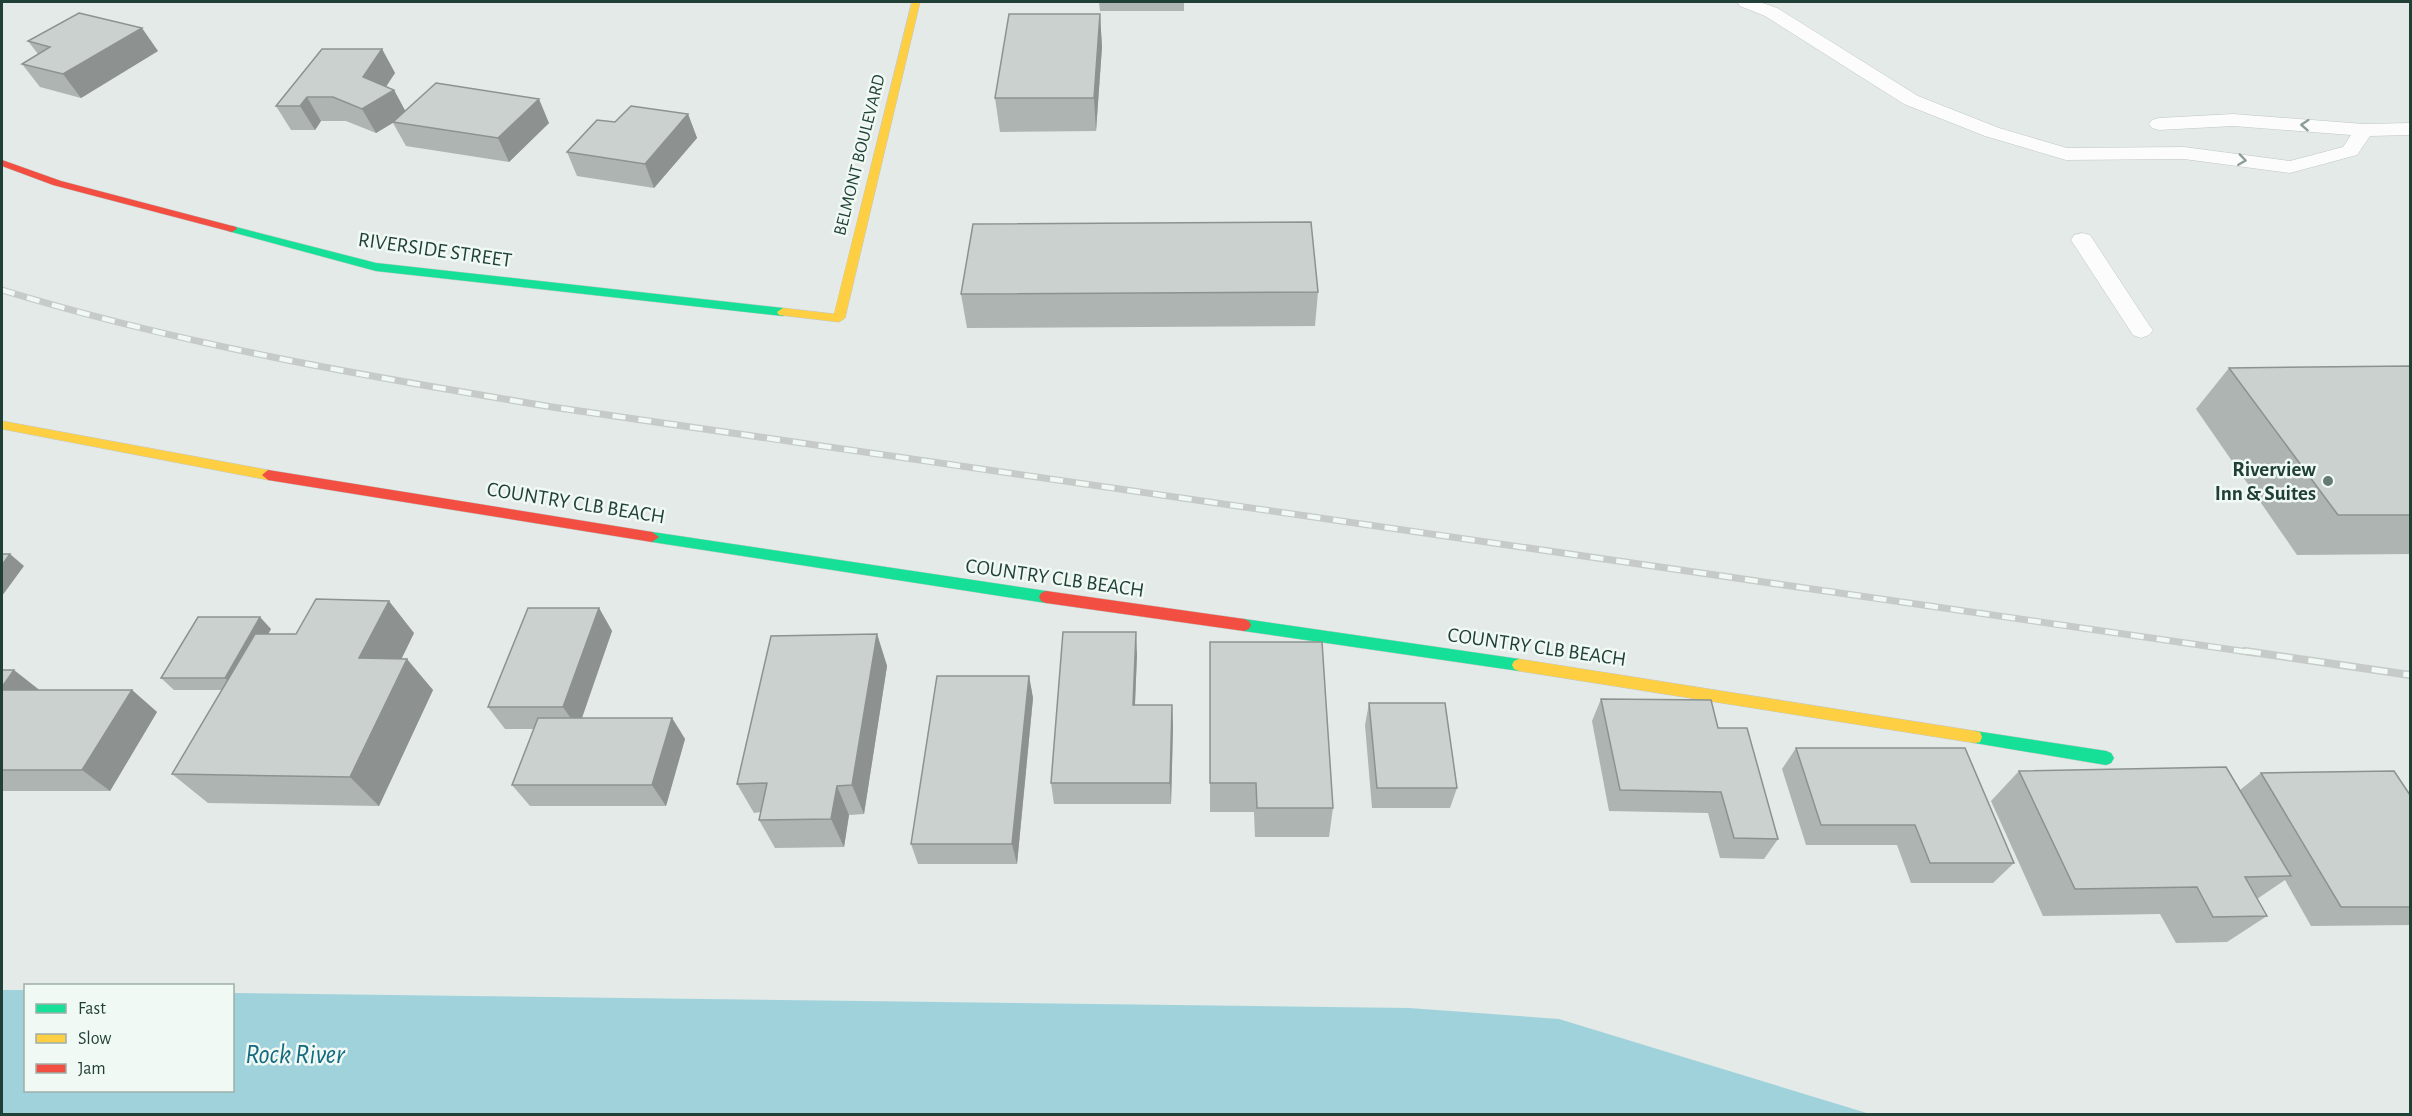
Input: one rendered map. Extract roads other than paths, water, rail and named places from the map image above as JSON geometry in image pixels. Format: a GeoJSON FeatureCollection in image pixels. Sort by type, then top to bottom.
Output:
{"type":"FeatureCollection","features":[{"type":"Feature","properties":{"kind":"street","name":"BELMONT BOULEVARD"},"geometry":{"type":"LineString","coordinates":[[839,318],[916,2]]}},
{"type":"Feature","properties":{"kind":"street","name":"RIVERSIDE STREET"},"geometry":{"type":"LineString","coordinates":[[2,163],[57,183],[376,267],[839,318]]}},
{"type":"Feature","properties":{"kind":"street","name":"COUNTRY CLB BEACH"},"geometry":{"type":"LineString","coordinates":[[2,425],[211,466],[876,573],[1580,673],[2106,758]]}},
{"type":"Feature","properties":{"kind":"lane"},"geometry":{"type":"LineString","coordinates":[[1746,2],[1771,12],[1911,100],[1992,132],[2066,154],[2184,153],[2290,167],[2350,151],[2364,130]]}},
{"type":"Feature","properties":{"kind":"lane"},"geometry":{"type":"LineString","coordinates":[[2160,124],[2233,120],[2364,130],[2410,129]]}},
{"type":"Feature","properties":{"kind":"lane"},"geometry":{"type":"LineString","coordinates":[[2082,240],[2141,330]]}},
{"type":"Feature","properties":{"kind":"water","name":"Rock River"},"geometry":{"type":"Polygon","coordinates":[[[2,990],[24,990],[24,1092],[234,1092],[234,993],[1409,1008],[1559,1019],[1870,1114],[2,1114],[2,990]]]}},
{"type":"Feature","properties":{"kind":"railway"},"geometry":{"type":"LineString","coordinates":[[2,290],[138,327],[275,358],[552,407],[2255,653]]}},
{"type":"Feature","properties":{"kind":"railway"},"geometry":{"type":"LineString","coordinates":[[2245,651],[2410,675]]}},
{"type":"Feature","properties":{"kind":"place","name":"Riverview Inn & Suites"},"geometry":{"type":"Point","coordinates":[2328,481]}}]}
